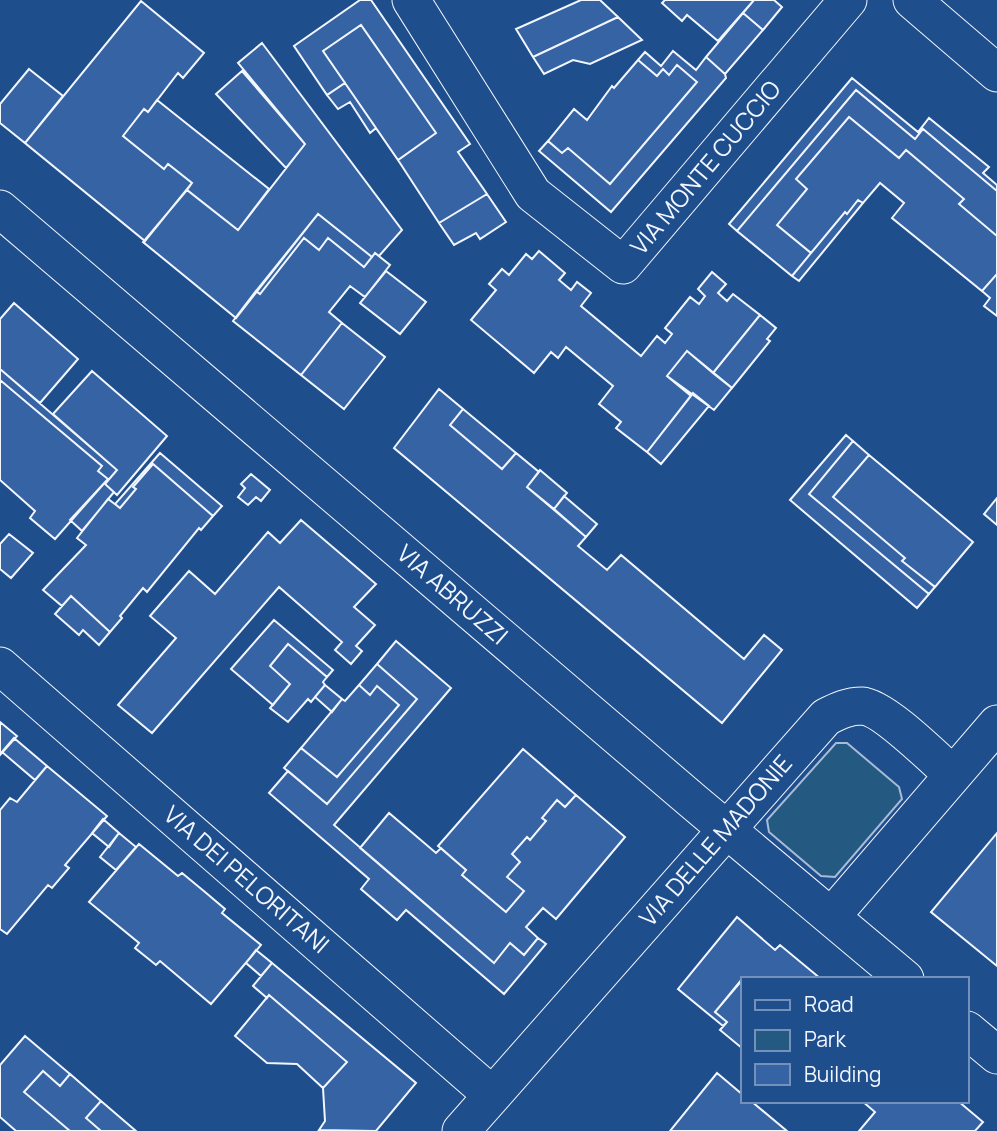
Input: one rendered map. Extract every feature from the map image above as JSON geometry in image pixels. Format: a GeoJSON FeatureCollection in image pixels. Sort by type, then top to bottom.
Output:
{"type":"FeatureCollection","features":[{"type":"Feature","properties":{"kind":"street","name":"VIA MONTE CUCCIO"},"geometry":{"type":"LineString","coordinates":[[411,0],[533,194],[624,265],[848,0]]}},
{"type":"Feature","properties":{"kind":"street"},"geometry":{"type":"LineString","coordinates":[[912,0],[997,73]]}},
{"type":"Feature","properties":{"kind":"street","name":"VIA ABRUZZI"},"geometry":{"type":"LineString","coordinates":[[0,209],[903,977]]}},
{"type":"Feature","properties":{"kind":"street","name":"VIA DEI PELORITANI"},"geometry":{"type":"LineString","coordinates":[[0,666],[492,1095]]}},
{"type":"Feature","properties":{"kind":"street","name":"VIA DELLE MADONIE"},"geometry":{"type":"LineString","coordinates":[[461,1131],[826,717],[845,708],[865,706],[881,713],[953,775]]}},
{"type":"Feature","properties":{"kind":"street"},"geometry":{"type":"LineString","coordinates":[[831,917],[997,724]]}},
{"type":"Feature","properties":{"kind":"street"},"geometry":{"type":"LineString","coordinates":[[969,1032],[997,1055]]}},
{"type":"Feature","properties":{"kind":"green space"},"geometry":{"type":"Polygon","coordinates":[[[836,743],[847,743],[899,787],[902,799],[835,877],[821,876],[769,832],[767,820],[836,743]]]}},
{"type":"Feature","properties":{"kind":"building"},"geometry":{"type":"Polygon","coordinates":[[[360,0],[371,0],[470,144],[458,152],[487,194],[439,223],[398,160],[436,133],[361,25],[323,51],[345,83],[327,95],[294,46],[360,0]]]}},
{"type":"Feature","properties":{"kind":"building"},"geometry":{"type":"Polygon","coordinates":[[[581,0],[600,0],[618,17],[533,57],[516,29],[581,0]]]}},
{"type":"Feature","properties":{"kind":"building"},"geometry":{"type":"Polygon","coordinates":[[[665,0],[754,0],[718,41],[687,15],[682,21],[662,3],[665,0]]]}},
{"type":"Feature","properties":{"kind":"building"},"geometry":{"type":"Polygon","coordinates":[[[754,0],[774,0],[782,7],[763,30],[743,13],[754,0]]]}},
{"type":"Feature","properties":{"kind":"building"},"geometry":{"type":"Polygon","coordinates":[[[141,1],[204,53],[183,78],[178,73],[148,112],[144,109],[123,136],[164,169],[168,164],[192,183],[145,241],[25,143],[141,1]]]}},
{"type":"Feature","properties":{"kind":"building"},"geometry":{"type":"Polygon","coordinates":[[[743,13],[763,30],[725,74],[706,57],[743,13]]]}},
{"type":"Feature","properties":{"kind":"building"},"geometry":{"type":"Polygon","coordinates":[[[618,17],[642,40],[590,64],[573,60],[544,74],[533,57],[618,17]]]}},
{"type":"Feature","properties":{"kind":"building"},"geometry":{"type":"Polygon","coordinates":[[[361,25],[436,133],[398,160],[323,51],[361,25]]]}},
{"type":"Feature","properties":{"kind":"building"},"geometry":{"type":"Polygon","coordinates":[[[262,43],[402,230],[379,256],[375,253],[372,257],[318,214],[236,318],[143,242],[187,190],[238,230],[305,144],[238,63],[262,43]]]}},
{"type":"Feature","properties":{"kind":"building"},"geometry":{"type":"Polygon","coordinates":[[[673,51],[696,70],[706,57],[726,78],[611,212],[539,151],[548,141],[562,153],[568,148],[610,184],[697,82],[677,65],[669,75],[663,69],[657,76],[638,60],[645,52],[661,66],[673,51]]]}},
{"type":"Feature","properties":{"kind":"building"},"geometry":{"type":"Polygon","coordinates":[[[638,60],[657,76],[663,69],[669,75],[677,65],[697,82],[610,184],[568,148],[562,153],[548,141],[574,109],[587,120],[612,86],[614,88],[638,60]]]}},
{"type":"Feature","properties":{"kind":"building"},"geometry":{"type":"Polygon","coordinates":[[[29,69],[63,96],[25,143],[0,123],[0,104],[29,69]]]}},
{"type":"Feature","properties":{"kind":"building"},"geometry":{"type":"Polygon","coordinates":[[[242,71],[305,144],[286,168],[216,94],[242,71]]]}},
{"type":"Feature","properties":{"kind":"building"},"geometry":{"type":"Polygon","coordinates":[[[852,78],[918,132],[929,118],[989,167],[983,173],[997,185],[997,191],[923,129],[915,139],[856,90],[737,231],[729,224],[852,78]]]}},
{"type":"Feature","properties":{"kind":"building"},"geometry":{"type":"Polygon","coordinates":[[[345,83],[376,128],[370,133],[350,102],[338,109],[327,95],[345,83]]]}},
{"type":"Feature","properties":{"kind":"building"},"geometry":{"type":"Polygon","coordinates":[[[856,90],[915,139],[923,129],[997,191],[997,236],[959,204],[964,199],[906,150],[899,158],[849,117],[796,179],[807,189],[777,225],[811,253],[792,276],[737,231],[856,90]]]}},
{"type":"Feature","properties":{"kind":"building"},"geometry":{"type":"Polygon","coordinates":[[[157,100],[269,189],[238,230],[187,190],[192,183],[168,164],[164,169],[123,136],[144,109],[148,112],[157,100]]]}},
{"type":"Feature","properties":{"kind":"building"},"geometry":{"type":"Polygon","coordinates":[[[849,117],[899,158],[906,150],[964,199],[959,204],[997,236],[997,274],[982,291],[892,218],[904,203],[880,183],[863,203],[858,200],[847,214],[845,212],[811,253],[777,225],[807,189],[796,179],[849,117]]]}},
{"type":"Feature","properties":{"kind":"building"},"geometry":{"type":"Polygon","coordinates":[[[487,194],[506,222],[480,239],[476,233],[454,245],[439,223],[487,194]]]}},
{"type":"Feature","properties":{"kind":"building"},"geometry":{"type":"Polygon","coordinates":[[[858,200],[863,203],[799,281],[792,276],[845,212],[847,214],[858,200]]]}},
{"type":"Feature","properties":{"kind":"building"},"geometry":{"type":"Polygon","coordinates":[[[318,214],[372,257],[364,267],[328,238],[319,250],[304,238],[260,294],[256,291],[318,214]]]}},
{"type":"Feature","properties":{"kind":"building"},"geometry":{"type":"Polygon","coordinates":[[[304,238],[319,250],[328,238],[364,267],[375,253],[390,265],[365,297],[350,286],[329,312],[342,323],[301,375],[233,321],[256,291],[260,294],[304,238]]]}},
{"type":"Feature","properties":{"kind":"building"},"geometry":{"type":"Polygon","coordinates":[[[539,251],[565,273],[559,280],[571,290],[577,282],[591,293],[581,306],[641,356],[657,336],[665,343],[672,334],[665,328],[690,297],[699,304],[705,296],[698,289],[712,272],[726,284],[718,293],[727,301],[733,294],[760,315],[713,373],[687,351],[667,376],[691,396],[647,452],[616,428],[621,422],[599,404],[613,386],[566,347],[558,358],[551,352],[534,373],[471,320],[496,290],[489,284],[502,269],[509,275],[526,254],[532,259],[539,251]]]}},
{"type":"Feature","properties":{"kind":"building"},"geometry":{"type":"Polygon","coordinates":[[[386,271],[426,302],[400,334],[360,303],[386,271]]]}},
{"type":"Feature","properties":{"kind":"building"},"geometry":{"type":"Polygon","coordinates":[[[997,274],[997,316],[984,306],[990,298],[982,291],[997,274]]]}},
{"type":"Feature","properties":{"kind":"building"},"geometry":{"type":"Polygon","coordinates":[[[14,303],[78,359],[40,403],[0,369],[0,319],[14,303]]]}},
{"type":"Feature","properties":{"kind":"building"},"geometry":{"type":"Polygon","coordinates":[[[760,315],[776,328],[767,339],[770,341],[732,388],[713,373],[760,315]]]}},
{"type":"Feature","properties":{"kind":"building"},"geometry":{"type":"Polygon","coordinates":[[[342,323],[385,357],[344,409],[301,375],[342,323]]]}},
{"type":"Feature","properties":{"kind":"building"},"geometry":{"type":"Polygon","coordinates":[[[687,351],[732,388],[714,410],[667,376],[687,351]]]}},
{"type":"Feature","properties":{"kind":"building"},"geometry":{"type":"Polygon","coordinates":[[[0,369],[117,470],[105,484],[114,492],[82,531],[70,520],[108,479],[98,471],[102,466],[0,380],[0,369]]]}},
{"type":"Feature","properties":{"kind":"building"},"geometry":{"type":"Polygon","coordinates":[[[92,371],[167,436],[117,495],[105,484],[117,470],[53,414],[92,371]]]}},
{"type":"Feature","properties":{"kind":"building"},"geometry":{"type":"Polygon","coordinates":[[[0,380],[102,466],[98,471],[108,479],[55,539],[30,518],[35,511],[0,480],[0,380]]]}},
{"type":"Feature","properties":{"kind":"building"},"geometry":{"type":"Polygon","coordinates":[[[439,389],[463,409],[450,425],[502,469],[516,453],[539,472],[527,487],[586,537],[578,546],[607,570],[621,555],[744,659],[764,635],[782,650],[722,723],[394,448],[439,389]]]}},
{"type":"Feature","properties":{"kind":"building"},"geometry":{"type":"Polygon","coordinates":[[[693,393],[709,406],[661,464],[647,452],[693,393]]]}},
{"type":"Feature","properties":{"kind":"building"},"geometry":{"type":"Polygon","coordinates":[[[463,409],[516,453],[502,469],[450,425],[463,409]]]}},
{"type":"Feature","properties":{"kind":"building"},"geometry":{"type":"Polygon","coordinates":[[[846,435],[853,441],[809,494],[929,594],[917,608],[790,500],[846,435]]]}},
{"type":"Feature","properties":{"kind":"building"},"geometry":{"type":"Polygon","coordinates":[[[853,441],[869,455],[833,497],[905,558],[902,561],[935,587],[929,594],[809,494],[853,441]]]}},
{"type":"Feature","properties":{"kind":"building"},"geometry":{"type":"Polygon","coordinates":[[[160,453],[222,506],[213,516],[153,464],[133,487],[136,489],[120,508],[115,504],[160,453]]]}},
{"type":"Feature","properties":{"kind":"building"},"geometry":{"type":"Polygon","coordinates":[[[869,455],[973,542],[935,587],[902,561],[905,558],[833,497],[869,455]]]}},
{"type":"Feature","properties":{"kind":"building"},"geometry":{"type":"Polygon","coordinates":[[[153,464],[213,516],[201,530],[199,528],[147,592],[143,588],[110,632],[71,596],[62,606],[43,590],[86,545],[77,538],[108,499],[120,508],[136,489],[133,487],[153,464]]]}},
{"type":"Feature","properties":{"kind":"building"},"geometry":{"type":"Polygon","coordinates":[[[540,470],[567,493],[554,509],[527,487],[540,470]]]}},
{"type":"Feature","properties":{"kind":"building"},"geometry":{"type":"Polygon","coordinates":[[[251,474],[270,490],[261,501],[256,497],[248,505],[238,497],[245,488],[241,484],[251,474]]]}},
{"type":"Feature","properties":{"kind":"building"},"geometry":{"type":"Polygon","coordinates":[[[564,496],[597,524],[586,537],[554,509],[564,496]]]}},
{"type":"Feature","properties":{"kind":"building"},"geometry":{"type":"Polygon","coordinates":[[[997,498],[997,525],[984,514],[997,498]]]}},
{"type":"Feature","properties":{"kind":"building"},"geometry":{"type":"Polygon","coordinates":[[[301,520],[376,584],[354,607],[375,625],[356,646],[362,651],[351,664],[335,650],[342,642],[279,587],[152,733],[118,705],[176,638],[150,616],[189,571],[215,594],[268,532],[280,543],[301,520]]]}},
{"type":"Feature","properties":{"kind":"building"},"geometry":{"type":"Polygon","coordinates":[[[9,534],[33,553],[11,578],[0,569],[0,544],[9,534]]]}},
{"type":"Feature","properties":{"kind":"building"},"geometry":{"type":"Polygon","coordinates":[[[71,596],[110,632],[99,645],[83,630],[79,635],[55,614],[71,596]]]}},
{"type":"Feature","properties":{"kind":"building"},"geometry":{"type":"Polygon","coordinates":[[[274,620],[333,670],[327,677],[288,644],[270,666],[290,684],[273,705],[231,669],[274,620]]]}},
{"type":"Feature","properties":{"kind":"building"},"geometry":{"type":"Polygon","coordinates":[[[396,641],[451,688],[334,825],[494,963],[510,943],[524,955],[538,938],[546,944],[504,994],[406,910],[397,920],[361,889],[369,879],[269,793],[288,771],[327,804],[417,699],[377,664],[396,641]]]}},
{"type":"Feature","properties":{"kind":"building"},"geometry":{"type":"Polygon","coordinates":[[[288,644],[327,677],[323,682],[325,685],[311,702],[308,699],[288,722],[270,708],[290,684],[270,666],[288,644]]]}},
{"type":"Feature","properties":{"kind":"building"},"geometry":{"type":"Polygon","coordinates":[[[377,664],[417,699],[327,804],[284,768],[301,748],[337,777],[399,705],[377,686],[370,695],[359,685],[377,664]]]}},
{"type":"Feature","properties":{"kind":"building"},"geometry":{"type":"Polygon","coordinates":[[[325,685],[342,699],[332,712],[315,697],[325,685]]]}},
{"type":"Feature","properties":{"kind":"building"},"geometry":{"type":"Polygon","coordinates":[[[359,685],[370,695],[377,686],[399,705],[337,777],[301,748],[342,699],[345,701],[359,685]]]}},
{"type":"Feature","properties":{"kind":"building"},"geometry":{"type":"Polygon","coordinates":[[[0,722],[17,736],[0,755],[0,722]]]}},
{"type":"Feature","properties":{"kind":"building"},"geometry":{"type":"Polygon","coordinates":[[[14,738],[47,766],[35,780],[2,752],[14,738]]]}},
{"type":"Feature","properties":{"kind":"building"},"geometry":{"type":"Polygon","coordinates":[[[523,749],[576,795],[565,807],[557,800],[542,818],[546,821],[530,840],[527,837],[512,854],[520,862],[507,877],[524,891],[506,912],[462,875],[466,870],[438,846],[523,749]]]}},
{"type":"Feature","properties":{"kind":"building"},"geometry":{"type":"Polygon","coordinates":[[[47,766],[107,816],[65,865],[69,868],[52,888],[48,885],[7,934],[0,929],[0,810],[10,798],[17,802],[47,766]]]}},
{"type":"Feature","properties":{"kind":"building"},"geometry":{"type":"Polygon","coordinates":[[[576,795],[625,837],[556,919],[543,908],[526,927],[538,938],[524,955],[510,943],[494,963],[360,848],[389,813],[436,853],[441,848],[466,870],[462,875],[506,912],[524,891],[507,877],[520,862],[512,854],[527,837],[530,840],[546,821],[542,818],[557,800],[565,807],[576,795]]]}},
{"type":"Feature","properties":{"kind":"building"},"geometry":{"type":"Polygon","coordinates":[[[103,819],[119,833],[109,847],[92,833],[103,819]]]}},
{"type":"Feature","properties":{"kind":"building"},"geometry":{"type":"Polygon","coordinates":[[[119,833],[136,847],[116,870],[100,857],[119,833]]]}},
{"type":"Feature","properties":{"kind":"building"},"geometry":{"type":"Polygon","coordinates":[[[997,833],[997,966],[931,912],[997,833]]]}},
{"type":"Feature","properties":{"kind":"building"},"geometry":{"type":"Polygon","coordinates":[[[139,844],[178,876],[182,873],[205,892],[225,909],[222,913],[261,945],[211,1004],[160,961],[156,965],[135,948],[139,943],[89,902],[139,844]]]}},
{"type":"Feature","properties":{"kind":"building"},"geometry":{"type":"Polygon","coordinates":[[[737,917],[775,950],[780,945],[819,977],[741,977],[741,981],[715,1012],[727,1022],[723,1026],[678,989],[737,917]]]}},
{"type":"Feature","properties":{"kind":"building"},"geometry":{"type":"Polygon","coordinates":[[[256,950],[272,963],[261,976],[246,963],[256,950]]]}},
{"type":"Feature","properties":{"kind":"building"},"geometry":{"type":"Polygon","coordinates":[[[272,963],[416,1083],[376,1131],[319,1130],[325,1121],[323,1088],[347,1062],[269,995],[267,998],[253,986],[272,963]]]}},
{"type":"Feature","properties":{"kind":"building"},"geometry":{"type":"Polygon","coordinates":[[[741,980],[741,1047],[720,1030],[727,1022],[715,1012],[741,980]]]}},
{"type":"Feature","properties":{"kind":"building"},"geometry":{"type":"Polygon","coordinates":[[[269,995],[347,1062],[323,1088],[297,1064],[267,1063],[235,1036],[269,995]]]}},
{"type":"Feature","properties":{"kind":"building"},"geometry":{"type":"Polygon","coordinates":[[[25,1036],[70,1074],[60,1086],[43,1071],[24,1092],[70,1131],[16,1131],[0,1117],[0,1065],[25,1036]]]}},
{"type":"Feature","properties":{"kind":"building"},"geometry":{"type":"Polygon","coordinates":[[[43,1071],[60,1086],[70,1074],[101,1101],[86,1118],[101,1131],[70,1131],[24,1092],[43,1071]]]}},
{"type":"Feature","properties":{"kind":"building"},"geometry":{"type":"Polygon","coordinates":[[[717,1073],[741,1093],[741,1103],[753,1103],[787,1131],[670,1131],[717,1073]]]}},
{"type":"Feature","properties":{"kind":"building"},"geometry":{"type":"Polygon","coordinates":[[[101,1101],[136,1131],[101,1131],[86,1118],[101,1101]]]}},
{"type":"Feature","properties":{"kind":"building"},"geometry":{"type":"Polygon","coordinates":[[[864,1103],[960,1103],[983,1122],[975,1131],[859,1131],[875,1112],[864,1103]]]}}]}
